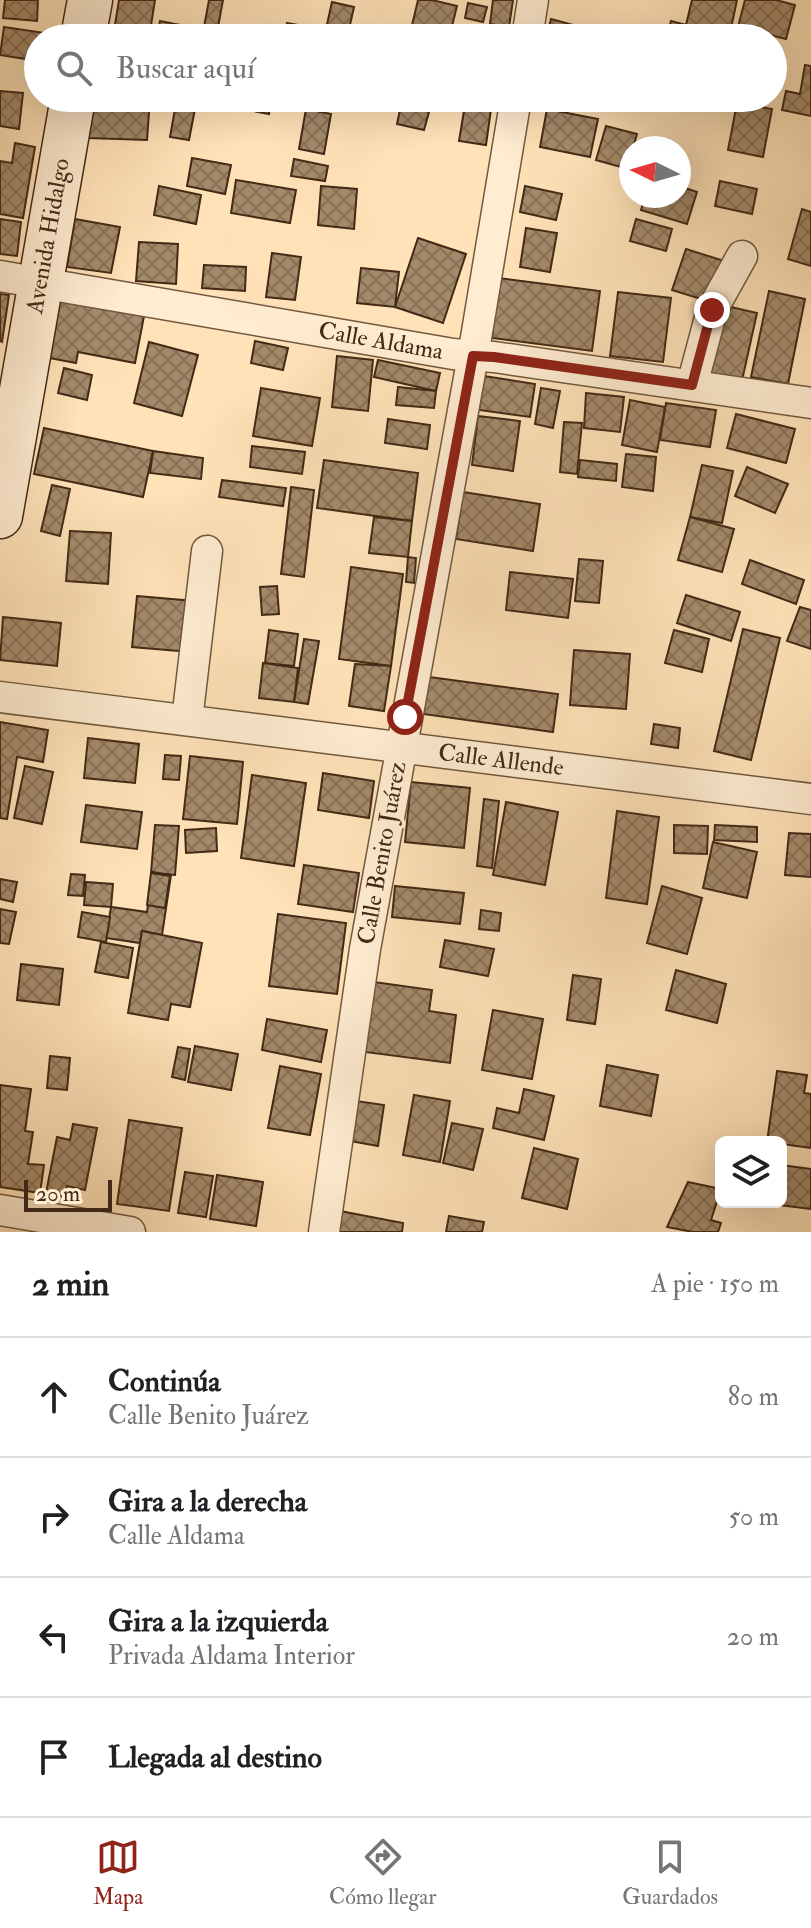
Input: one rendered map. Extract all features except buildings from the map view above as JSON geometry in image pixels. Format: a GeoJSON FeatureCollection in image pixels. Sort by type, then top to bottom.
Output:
{"type":"FeatureCollection","features":[{"type":"Feature","properties":{"kind":"street"},"geometry":{"type":"LineString","coordinates":[[86,24],[90,0]]}},
{"type":"Feature","properties":{"kind":"street"},"geometry":{"type":"LineString","coordinates":[[529,24],[533,0]]}},
{"type":"Feature","properties":{"kind":"street","name":"Avenida Hidalgo"},"geometry":{"type":"LineString","coordinates":[[0,516],[20,280],[69,112]]}},
{"type":"Feature","properties":{"kind":"street","name":"Calle Benito Juárez"},"geometry":{"type":"LineString","coordinates":[[324,1232],[365,949],[473,356],[514,112]]}},
{"type":"Feature","properties":{"kind":"street"},"geometry":{"type":"LineString","coordinates":[[692,385],[712,310],[742,256]]}},
{"type":"Feature","properties":{"kind":"street","name":"Calle Aldama"},"geometry":{"type":"LineString","coordinates":[[20,280],[473,356],[811,403]]}},
{"type":"Feature","properties":{"kind":"street"},"geometry":{"type":"LineString","coordinates":[[187,720],[207,551]]}},
{"type":"Feature","properties":{"kind":"street","name":"Calle Allende"},"geometry":{"type":"LineString","coordinates":[[0,697],[811,799]]}},
{"type":"Feature","properties":{"kind":"street"},"geometry":{"type":"LineString","coordinates":[[0,1210],[130,1232]]}},
{"type":"Feature","properties":{"kind":"route"},"geometry":{"type":"LineString","coordinates":[[405,717],[473,356],[692,385],[712,310]]}}]}
